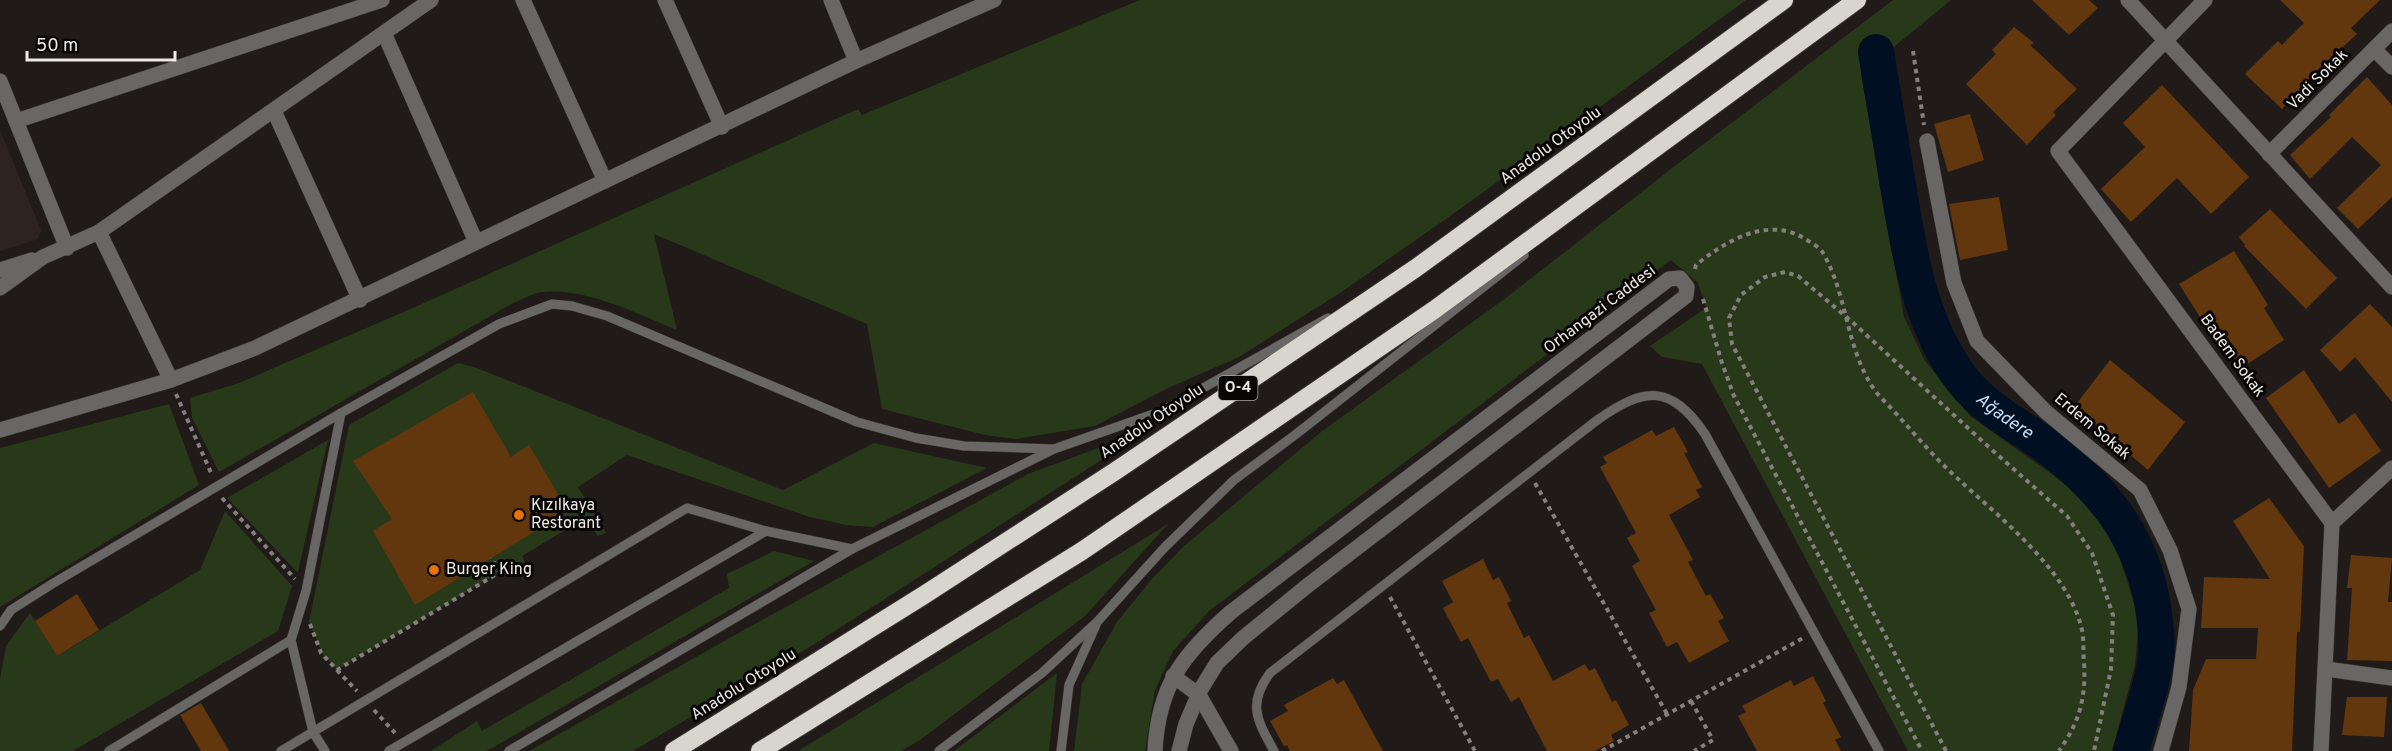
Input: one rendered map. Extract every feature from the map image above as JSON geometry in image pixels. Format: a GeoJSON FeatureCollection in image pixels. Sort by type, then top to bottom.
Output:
{"type":"FeatureCollection","features":[{"type":"Feature","properties":{"kind":"highway","name":"Anadolu Otoyolu"},"geometry":{"type":"LineString","coordinates":[[674,751],[924,595],[1114,472],[1416,268],[1784,0]]}},
{"type":"Feature","properties":{"kind":"highway"},"geometry":{"type":"LineString","coordinates":[[760,751],[1082,550],[1434,310],[1857,0]]}},
{"type":"Feature","properties":{"kind":"street"},"geometry":{"type":"LineString","coordinates":[[16,121],[382,0]]}},
{"type":"Feature","properties":{"kind":"street"},"geometry":{"type":"LineString","coordinates":[[0,270],[67,248],[99,232],[431,0]]}},
{"type":"Feature","properties":{"kind":"street"},"geometry":{"type":"LineString","coordinates":[[523,0],[605,181]]}},
{"type":"Feature","properties":{"kind":"street"},"geometry":{"type":"LineString","coordinates":[[665,0],[722,127]]}},
{"type":"Feature","properties":{"kind":"street"},"geometry":{"type":"LineString","coordinates":[[831,0],[856,62]]}},
{"type":"Feature","properties":{"kind":"street"},"geometry":{"type":"LineString","coordinates":[[0,430],[171,380],[255,348],[856,62],[994,0]]}},
{"type":"Feature","properties":{"kind":"street"},"geometry":{"type":"LineString","coordinates":[[2128,0],[2392,287]]}},
{"type":"Feature","properties":{"kind":"street"},"geometry":{"type":"LineString","coordinates":[[2164,40],[2205,0]]}},
{"type":"Feature","properties":{"kind":"street","name":"Vadi Sokak"},"geometry":{"type":"LineString","coordinates":[[2269,154],[2392,31]]}},
{"type":"Feature","properties":{"kind":"street"},"geometry":{"type":"LineString","coordinates":[[384,33],[476,242]]}},
{"type":"Feature","properties":{"kind":"street","name":"Badem Sokak"},"geometry":{"type":"LineString","coordinates":[[2164,40],[2058,151],[2332,523]]}},
{"type":"Feature","properties":{"kind":"street"},"geometry":{"type":"LineString","coordinates":[[2374,49],[2392,67]]}},
{"type":"Feature","properties":{"kind":"street"},"geometry":{"type":"LineString","coordinates":[[0,81],[67,248]]}},
{"type":"Feature","properties":{"kind":"street"},"geometry":{"type":"LineString","coordinates":[[274,111],[360,300]]}},
{"type":"Feature","properties":{"kind":"street","name":"Erdem Sokak"},"geometry":{"type":"LineString","coordinates":[[1927,141],[1954,283],[1977,340],[2046,412],[2140,490],[2170,550],[2189,609],[2179,687],[2161,751]]}},
{"type":"Feature","properties":{"kind":"street"},"geometry":{"type":"LineString","coordinates":[[99,232],[171,380]]}},
{"type":"Feature","properties":{"kind":"street"},"geometry":{"type":"LineString","coordinates":[[0,288],[43,257]]}},
{"type":"Feature","properties":{"kind":"street","name":"Orhangazi Caddesi"},"geometry":{"type":"LineString","coordinates":[[1155,751],[1156,730],[1164,697],[1173,676],[1202,637],[1231,612],[1669,279],[1680,278],[1687,287],[1686,297],[1307,586],[1217,663],[1198,695]]}},
{"type":"Feature","properties":{"kind":"street"},"geometry":{"type":"LineString","coordinates":[[2321,751],[2332,523],[2392,468]]}},
{"type":"Feature","properties":{"kind":"street"},"geometry":{"type":"LineString","coordinates":[[2326,669],[2392,678]]}},
{"type":"Feature","properties":{"kind":"street"},"geometry":{"type":"LineString","coordinates":[[1173,676],[1198,695],[1231,751]]}},
{"type":"Feature","properties":{"kind":"street"},"geometry":{"type":"LineString","coordinates":[[1179,751],[1186,724],[1198,695]]}},
{"type":"Feature","properties":{"kind":"lane"},"geometry":{"type":"LineString","coordinates":[[939,751],[1042,673],[1098,621],[1165,547],[1234,480],[1304,428],[1707,110]]}},
{"type":"Feature","properties":{"kind":"lane"},"geometry":{"type":"LineString","coordinates":[[509,751],[852,549],[1054,449],[1162,411],[1416,268]]}},
{"type":"Feature","properties":{"kind":"lane"},"geometry":{"type":"LineString","coordinates":[[0,626],[11,610],[52,584],[341,413],[499,324],[552,304],[572,306],[607,316],[857,422],[916,438],[964,446],[1054,449]]}},
{"type":"Feature","properties":{"kind":"lane"},"geometry":{"type":"LineString","coordinates":[[1274,751],[1258,722],[1256,703],[1259,687],[1270,673],[1620,404],[1642,397],[1660,396],[1679,403],[1693,416],[1705,434],[1879,751]]}},
{"type":"Feature","properties":{"kind":"lane"},"geometry":{"type":"LineString","coordinates":[[324,751],[313,732],[291,640],[306,591],[341,413]]}},
{"type":"Feature","properties":{"kind":"lane"},"geometry":{"type":"LineString","coordinates":[[282,751],[687,508],[766,531],[852,549]]}},
{"type":"Feature","properties":{"kind":"lane"},"geometry":{"type":"LineString","coordinates":[[389,751],[766,531]]}},
{"type":"Feature","properties":{"kind":"lane"},"geometry":{"type":"LineString","coordinates":[[1061,751],[1069,685],[1098,621]]}},
{"type":"Feature","properties":{"kind":"lane"},"geometry":{"type":"LineString","coordinates":[[109,751],[291,640]]}},
{"type":"Feature","properties":{"kind":"path"},"geometry":{"type":"LineString","coordinates":[[1913,51],[1927,141]]}},
{"type":"Feature","properties":{"kind":"path"},"geometry":{"type":"LineString","coordinates":[[1695,273],[1696,265],[1716,249],[1741,235],[1784,229],[1802,237],[1822,251],[1837,285],[1852,342],[1869,382],[1935,458],[2011,526],[2044,560],[2072,603],[2082,630],[2084,703],[2073,732],[2059,751]]}},
{"type":"Feature","properties":{"kind":"path"},"geometry":{"type":"LineString","coordinates":[[1946,751],[1732,344],[1730,318],[1742,295],[1765,277],[1785,272],[1798,276],[1845,315],[2067,516],[2092,553],[2113,615],[2111,669],[2094,751]]}},
{"type":"Feature","properties":{"kind":"path"},"geometry":{"type":"LineString","coordinates":[[1701,290],[1734,396],[1922,751]]}},
{"type":"Feature","properties":{"kind":"path"},"geometry":{"type":"LineString","coordinates":[[1529,473],[1667,714]]}},
{"type":"Feature","properties":{"kind":"path"},"geometry":{"type":"LineString","coordinates":[[1384,585],[1475,751]]}},
{"type":"Feature","properties":{"kind":"path"},"geometry":{"type":"LineString","coordinates":[[1602,751],[1814,632]]}},
{"type":"Feature","properties":{"kind":"path"},"geometry":{"type":"LineString","coordinates":[[1691,701],[1713,740],[1694,751]]}},
{"type":"Feature","properties":{"kind":"shaded area"},"geometry":{"type":"Polygon","coordinates":[[[0,130],[41,230],[38,239],[0,251],[0,130]]]}},
{"type":"Feature","properties":{"kind":"green space"},"geometry":{"type":"Polygon","coordinates":[[[1140,0],[1746,0],[1463,207],[1343,291],[1239,357],[1166,389],[1095,426],[1016,439],[985,435],[882,409],[867,324],[654,234],[677,330],[593,298],[558,292],[539,293],[515,302],[219,472],[192,418],[190,398],[239,383],[415,307],[858,109],[862,115],[1140,0]]]}},
{"type":"Feature","properties":{"kind":"green space"},"geometry":{"type":"Polygon","coordinates":[[[1893,0],[1951,0],[1861,74],[1904,317],[1925,361],[1970,416],[2067,485],[2101,521],[2120,559],[2139,619],[2135,665],[2112,751],[1908,751],[1702,364],[1662,357],[1650,346],[1706,308],[1698,283],[1671,260],[1209,611],[1173,651],[1155,690],[1145,751],[1074,751],[1082,684],[1117,622],[1151,580],[1184,546],[1321,432],[1507,297],[1893,0]]]}},
{"type":"Feature","properties":{"kind":"green space"},"geometry":{"type":"Polygon","coordinates":[[[458,363],[477,368],[783,490],[874,443],[987,468],[873,527],[846,525],[810,517],[627,455],[578,487],[606,533],[598,536],[585,518],[522,556],[532,576],[523,580],[510,561],[500,572],[337,670],[323,655],[309,622],[349,425],[458,363]]]}},
{"type":"Feature","properties":{"kind":"green space"},"geometry":{"type":"Polygon","coordinates":[[[169,404],[199,485],[0,607],[0,448],[169,404]]]}},
{"type":"Feature","properties":{"kind":"green space"},"geometry":{"type":"Polygon","coordinates":[[[1125,438],[1128,443],[813,645],[633,751],[529,751],[1028,474],[1125,438]]]}},
{"type":"Feature","properties":{"kind":"green space"},"geometry":{"type":"Polygon","coordinates":[[[328,440],[298,572],[298,573],[227,498],[328,440]]]}},
{"type":"Feature","properties":{"kind":"green space"},"geometry":{"type":"Polygon","coordinates":[[[225,511],[292,586],[278,631],[73,751],[0,751],[0,679],[6,646],[30,613],[57,656],[200,570],[225,511]]]}},
{"type":"Feature","properties":{"kind":"green space"},"geometry":{"type":"Polygon","coordinates":[[[1168,524],[1085,616],[920,740],[901,751],[798,751],[1168,524]]]}},
{"type":"Feature","properties":{"kind":"green space"},"geometry":{"type":"Polygon","coordinates":[[[774,551],[814,561],[487,751],[431,751],[477,721],[482,731],[729,588],[727,574],[774,551]]]}},
{"type":"Feature","properties":{"kind":"green space"},"geometry":{"type":"Polygon","coordinates":[[[1057,673],[1049,751],[954,751],[1057,673]]]}},
{"type":"Feature","properties":{"kind":"building"},"geometry":{"type":"Polygon","coordinates":[[[2032,0],[2089,0],[2098,8],[2069,35],[2032,0]]]}},
{"type":"Feature","properties":{"kind":"building"},"geometry":{"type":"Polygon","coordinates":[[[2280,0],[2380,0],[2351,28],[2357,34],[2319,69],[2282,109],[2245,74],[2278,41],[2282,45],[2304,23],[2280,0]]]}},
{"type":"Feature","properties":{"kind":"building"},"geometry":{"type":"Polygon","coordinates":[[[2014,27],[2034,43],[2030,45],[2077,89],[2053,112],[2056,115],[2027,145],[1966,84],[1996,54],[1992,50],[2014,27]]]}},
{"type":"Feature","properties":{"kind":"building"},"geometry":{"type":"Polygon","coordinates":[[[2367,77],[2392,105],[2392,197],[2358,229],[2337,208],[2381,165],[2352,137],[2310,179],[2290,155],[2331,117],[2329,115],[2367,77]]]}},
{"type":"Feature","properties":{"kind":"building"},"geometry":{"type":"Polygon","coordinates":[[[2162,85],[2249,177],[2211,214],[2177,178],[2131,222],[2101,189],[2145,147],[2123,123],[2162,85]]]}},
{"type":"Feature","properties":{"kind":"building"},"geometry":{"type":"Polygon","coordinates":[[[1970,114],[1984,160],[1948,172],[1934,124],[1970,114]]]}},
{"type":"Feature","properties":{"kind":"building"},"geometry":{"type":"Polygon","coordinates":[[[1999,197],[2008,250],[1960,260],[1949,204],[1999,197]]]}},
{"type":"Feature","properties":{"kind":"building"},"geometry":{"type":"Polygon","coordinates":[[[2270,209],[2337,278],[2306,309],[2244,246],[2239,237],[2270,209]]]}},
{"type":"Feature","properties":{"kind":"building"},"geometry":{"type":"Polygon","coordinates":[[[2234,251],[2268,305],[2264,308],[2284,340],[2240,369],[2218,332],[2212,336],[2179,284],[2234,251]]]}},
{"type":"Feature","properties":{"kind":"building"},"geometry":{"type":"Polygon","coordinates":[[[2370,304],[2392,327],[2392,402],[2355,357],[2340,372],[2320,350],[2370,304]]]}},
{"type":"Feature","properties":{"kind":"building"},"geometry":{"type":"Polygon","coordinates":[[[2110,360],[2185,422],[2148,470],[2074,407],[2110,360]]]}},
{"type":"Feature","properties":{"kind":"building"},"geometry":{"type":"Polygon","coordinates":[[[2304,370],[2339,424],[2355,413],[2381,451],[2329,488],[2266,398],[2304,370]]]}},
{"type":"Feature","properties":{"kind":"building"},"geometry":{"type":"Polygon","coordinates":[[[473,392],[511,457],[529,445],[568,511],[415,605],[373,531],[392,519],[353,461],[473,392]]]}},
{"type":"Feature","properties":{"kind":"building"},"geometry":{"type":"Polygon","coordinates":[[[1674,427],[1688,452],[1684,453],[1702,487],[1696,490],[1700,497],[1669,515],[1693,560],[1688,562],[1706,596],[1710,594],[1724,618],[1718,621],[1729,641],[1689,663],[1677,642],[1667,647],[1649,613],[1656,610],[1632,566],[1640,561],[1627,538],[1636,533],[1600,467],[1607,463],[1603,457],[1652,430],[1656,436],[1674,427]]]}},
{"type":"Feature","properties":{"kind":"building"},"geometry":{"type":"Polygon","coordinates":[[[2269,498],[2304,546],[2300,632],[2297,632],[2292,751],[2189,751],[2193,690],[2206,659],[2256,659],[2258,628],[2201,628],[2204,577],[2270,579],[2233,521],[2269,498]]]}},
{"type":"Feature","properties":{"kind":"building"},"geometry":{"type":"Polygon","coordinates":[[[2351,555],[2392,558],[2388,602],[2392,602],[2392,661],[2347,660],[2352,588],[2347,588],[2351,555]]]}},
{"type":"Feature","properties":{"kind":"building"},"geometry":{"type":"Polygon","coordinates":[[[1483,559],[1493,580],[1499,577],[1511,601],[1507,603],[1524,638],[1529,635],[1553,681],[1585,664],[1589,671],[1595,668],[1612,702],[1616,700],[1629,725],[1611,735],[1614,741],[1595,751],[1547,751],[1519,697],[1511,702],[1498,679],[1491,682],[1468,638],[1461,642],[1443,608],[1453,602],[1442,581],[1483,559]]]}},
{"type":"Feature","properties":{"kind":"building"},"geometry":{"type":"Polygon","coordinates":[[[77,594],[99,630],[57,656],[35,621],[77,594]]]}},
{"type":"Feature","properties":{"kind":"building"},"geometry":{"type":"Polygon","coordinates":[[[1813,676],[1826,701],[1823,703],[1841,737],[1835,740],[1841,751],[1757,751],[1738,716],[1746,712],[1742,706],[1791,680],[1794,686],[1813,676]]]}},
{"type":"Feature","properties":{"kind":"building"},"geometry":{"type":"Polygon","coordinates":[[[1333,678],[1337,684],[1344,680],[1383,751],[1290,751],[1287,745],[1284,746],[1270,721],[1288,711],[1284,705],[1333,678]]]}},
{"type":"Feature","properties":{"kind":"building"},"geometry":{"type":"Polygon","coordinates":[[[2347,697],[2387,697],[2384,737],[2342,735],[2347,697]]]}},
{"type":"Feature","properties":{"kind":"building"},"geometry":{"type":"Polygon","coordinates":[[[201,703],[229,751],[201,751],[180,715],[201,703]]]}},
{"type":"Feature","properties":{"kind":"waterway","name":"Ağadere"},"geometry":{"type":"LineString","coordinates":[[1876,52],[1911,258],[1924,304],[1942,349],[1955,370],[1977,396],[2056,453],[2093,487],[2122,524],[2142,566],[2154,614],[2156,651],[2150,686],[2131,751]]}},
{"type":"Feature","properties":{"kind":"place","name":"Kızılkaya Restorant"},"geometry":{"type":"Point","coordinates":[519,515]}},
{"type":"Feature","properties":{"kind":"place","name":"Burger King"},"geometry":{"type":"Point","coordinates":[434,570]}}]}
